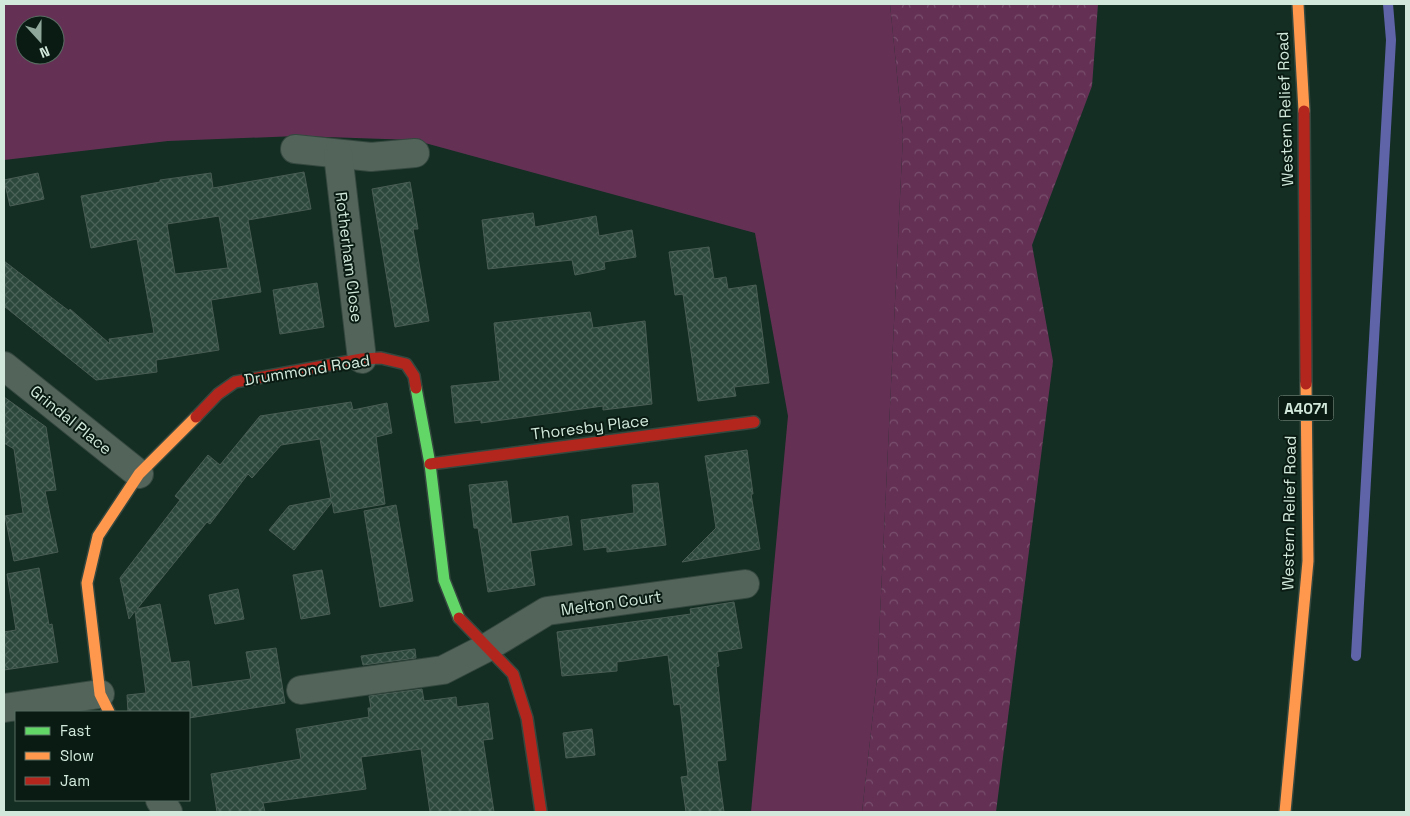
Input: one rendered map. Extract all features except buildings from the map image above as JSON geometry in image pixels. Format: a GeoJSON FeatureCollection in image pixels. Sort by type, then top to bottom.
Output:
{"type":"FeatureCollection","features":[{"type":"Feature","properties":{"kind":"main road","name":"Western Relief Road"},"geometry":{"type":"LineString","coordinates":[[1285,812],[1308,561],[1304,120],[1298,4]]}},
{"type":"Feature","properties":{"kind":"main road","name":"Drummond Road"},"geometry":{"type":"LineString","coordinates":[[104,703],[87,583],[98,536],[139,474],[218,394],[235,382],[362,359],[382,358],[406,364],[414,376],[430,464],[444,580],[458,617],[513,674],[526,718],[541,812]]}},
{"type":"Feature","properties":{"kind":"main road","name":"Thoresby Place"},"geometry":{"type":"LineString","coordinates":[[430,464],[754,422]]}},
{"type":"Feature","properties":{"kind":"street"},"geometry":{"type":"LineString","coordinates":[[295,149],[371,157],[415,153]]}},
{"type":"Feature","properties":{"kind":"street","name":"Rotherham Close"},"geometry":{"type":"LineString","coordinates":[[338,154],[362,359]]}},
{"type":"Feature","properties":{"kind":"street","name":"Grindal Place"},"geometry":{"type":"LineString","coordinates":[[4,366],[139,474]]}},
{"type":"Feature","properties":{"kind":"street","name":"Melton Court"},"geometry":{"type":"LineString","coordinates":[[301,690],[442,670],[486,648],[546,611],[745,584]]}},
{"type":"Feature","properties":{"kind":"street"},"geometry":{"type":"LineString","coordinates":[[4,708],[104,703]]}},
{"type":"Feature","properties":{"kind":"street"},"geometry":{"type":"LineString","coordinates":[[161,801],[168,812]]}},
{"type":"Feature","properties":{"kind":"green space"},"geometry":{"type":"Polygon","coordinates":[[[4,4],[890,4],[903,135],[877,678],[862,812],[751,812],[788,416],[755,233],[414,140],[297,136],[168,141],[4,160],[4,4]]]}},
{"type":"Feature","properties":{"kind":"green space"},"geometry":{"type":"Polygon","coordinates":[[[890,4],[1098,4],[1092,86],[1032,245],[1053,361],[996,812],[862,812],[877,678],[903,135],[890,4]]]}},
{"type":"Feature","properties":{"kind":"waterway"},"geometry":{"type":"LineString","coordinates":[[1356,656],[1391,40],[1388,4]]}},
{"type":"Feature","properties":{"kind":"traffic: fast"},"geometry":{"type":"LineString","coordinates":[[416,388],[430,464],[444,580],[459,618]]}},
{"type":"Feature","properties":{"kind":"traffic: slow"},"geometry":{"type":"LineString","coordinates":[[1298,4],[1304,111]]}},
{"type":"Feature","properties":{"kind":"traffic: slow"},"geometry":{"type":"LineString","coordinates":[[1285,812],[1308,561],[1306,384]]}},
{"type":"Feature","properties":{"kind":"traffic: slow"},"geometry":{"type":"LineString","coordinates":[[108,711],[100,694],[87,583],[98,536],[139,474],[196,417]]}},
{"type":"Feature","properties":{"kind":"traffic: jam"},"geometry":{"type":"LineString","coordinates":[[1304,111],[1306,384]]}},
{"type":"Feature","properties":{"kind":"traffic: jam"},"geometry":{"type":"LineString","coordinates":[[196,417],[218,394],[235,382],[362,359],[381,358],[406,364],[414,376],[416,388]]}},
{"type":"Feature","properties":{"kind":"traffic: jam"},"geometry":{"type":"LineString","coordinates":[[430,464],[754,422]]}},
{"type":"Feature","properties":{"kind":"traffic: jam"},"geometry":{"type":"LineString","coordinates":[[459,618],[513,674],[527,718],[541,812]]}}]}
